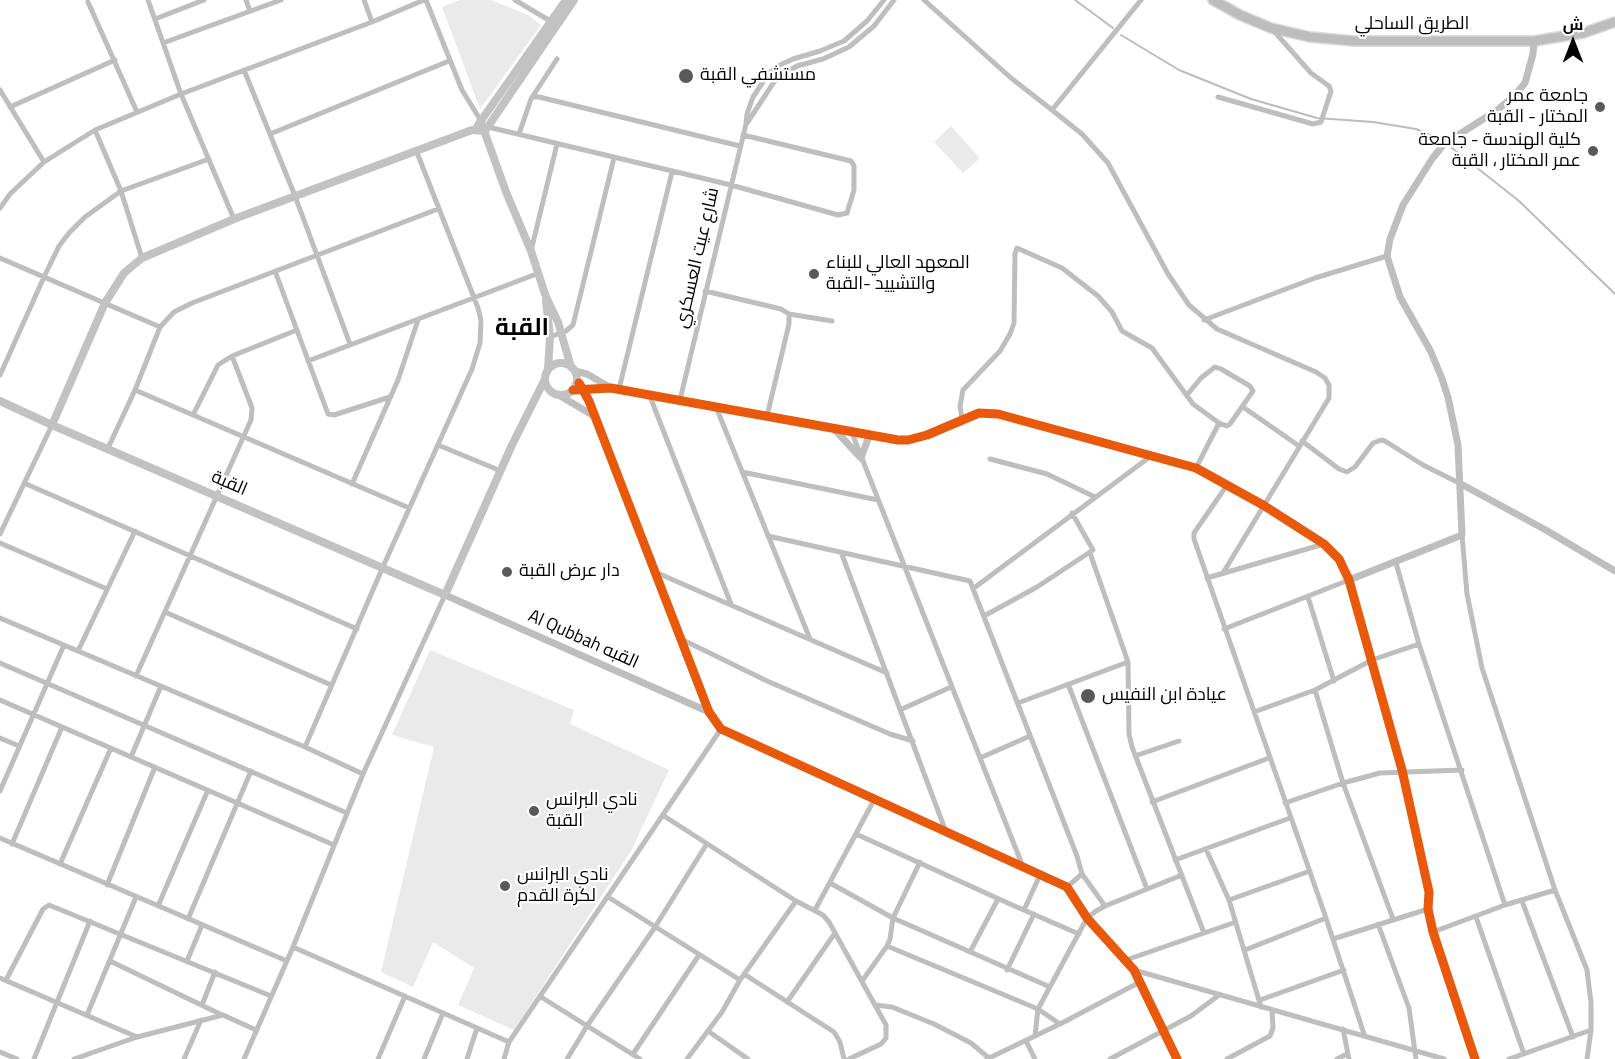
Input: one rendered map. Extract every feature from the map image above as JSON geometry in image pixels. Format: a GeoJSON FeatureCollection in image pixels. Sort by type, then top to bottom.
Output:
{"type":"FeatureCollection","features":[{"type":"Feature","properties":{"kind":"highway","name":"الطريق الساحلي"},"geometry":{"type":"LineString","coordinates":[[1213,0],[1271,28],[1310,37],[1354,41],[1534,41],[1583,33],[1615,22]]}},
{"type":"Feature","properties":{"kind":"main road"},"geometry":{"type":"LineString","coordinates":[[52,425],[105,303],[124,273],[142,258],[234,219],[485,126],[554,23],[566,0]]}},
{"type":"Feature","properties":{"kind":"main road"},"geometry":{"type":"LineString","coordinates":[[554,23],[574,0]]}},
{"type":"Feature","properties":{"kind":"main road"},"geometry":{"type":"LineString","coordinates":[[485,126],[506,192],[562,333],[577,380],[573,390],[563,395],[549,389],[545,379]]}},
{"type":"Feature","properties":{"kind":"main road"},"geometry":{"type":"LineString","coordinates":[[445,595],[534,398],[545,379],[548,369],[549,337],[546,297]]}},
{"type":"Feature","properties":{"kind":"main road"},"geometry":{"type":"LineString","coordinates":[[548,369],[556,363],[573,368]]}},
{"type":"Feature","properties":{"kind":"main road","name":"القبة"},"geometry":{"type":"LineString","coordinates":[[0,401],[445,595]]}},
{"type":"Feature","properties":{"kind":"street"},"geometry":{"type":"LineString","coordinates":[[147,0],[181,94],[234,219]]}},
{"type":"Feature","properties":{"kind":"street"},"geometry":{"type":"LineString","coordinates":[[155,19],[204,0]]}},
{"type":"Feature","properties":{"kind":"street"},"geometry":{"type":"LineString","coordinates":[[246,0],[250,11]]}},
{"type":"Feature","properties":{"kind":"street"},"geometry":{"type":"LineString","coordinates":[[163,43],[280,0]]}},
{"type":"Feature","properties":{"kind":"street"},"geometry":{"type":"LineString","coordinates":[[364,0],[372,22]]}},
{"type":"Feature","properties":{"kind":"street"},"geometry":{"type":"LineString","coordinates":[[0,208],[10,194],[44,162],[96,130],[181,94],[424,0],[462,90],[485,126],[731,185],[842,215],[847,213],[853,199],[854,166],[851,161],[743,135]]}},
{"type":"Feature","properties":{"kind":"street"},"geometry":{"type":"LineString","coordinates":[[515,0],[554,23]]}},
{"type":"Feature","properties":{"kind":"street","name":"شارع عيت العسكري"},"geometry":{"type":"LineString","coordinates":[[680,400],[747,114],[753,97],[769,74],[780,64],[844,41],[867,21],[884,0]]}},
{"type":"Feature","properties":{"kind":"street","name":"شارع عيت العسكري"},"geometry":{"type":"LineString","coordinates":[[746,124],[776,79],[797,66],[823,59],[849,47],[874,26],[894,0]]}},
{"type":"Feature","properties":{"kind":"street"},"geometry":{"type":"LineString","coordinates":[[924,0],[1011,78],[1082,134],[1108,163],[1168,274],[1189,305],[1204,320],[1217,329],[1325,378],[1329,386],[1329,398],[1223,573]]}},
{"type":"Feature","properties":{"kind":"street"},"geometry":{"type":"LineString","coordinates":[[1052,110],[1141,0]]}},
{"type":"Feature","properties":{"kind":"street"},"geometry":{"type":"LineString","coordinates":[[88,2],[137,112]]}},
{"type":"Feature","properties":{"kind":"street"},"geometry":{"type":"LineString","coordinates":[[879,8],[885,13]]}},
{"type":"Feature","properties":{"kind":"street"},"geometry":{"type":"LineString","coordinates":[[1218,97],[1313,124],[1321,122],[1331,91],[1329,86],[1311,73],[1271,28]]}},
{"type":"Feature","properties":{"kind":"street"},"geometry":{"type":"LineString","coordinates":[[1534,41],[1525,84],[1513,97],[1444,144],[1432,159],[1403,205],[1390,238],[1387,256],[1400,297],[1430,350],[1441,376],[1454,421],[1461,484],[1467,594],[1482,668],[1556,890],[1587,970],[1591,1003],[1591,1030],[1587,1059]]}},
{"type":"Feature","properties":{"kind":"street"},"geometry":{"type":"LineString","coordinates":[[519,134],[533,97],[557,59]]}},
{"type":"Feature","properties":{"kind":"street"},"geometry":{"type":"LineString","coordinates":[[10,107],[115,60]]}},
{"type":"Feature","properties":{"kind":"street"},"geometry":{"type":"LineString","coordinates":[[270,134],[449,61]]}},
{"type":"Feature","properties":{"kind":"street"},"geometry":{"type":"LineString","coordinates":[[244,70],[295,196],[350,344]]}},
{"type":"Feature","properties":{"kind":"street"},"geometry":{"type":"LineString","coordinates":[[0,90],[44,162]]}},
{"type":"Feature","properties":{"kind":"street"},"geometry":{"type":"LineString","coordinates":[[533,97],[740,146]]}},
{"type":"Feature","properties":{"kind":"street"},"geometry":{"type":"LineString","coordinates":[[96,130],[121,191],[142,258]]}},
{"type":"Feature","properties":{"kind":"street"},"geometry":{"type":"LineString","coordinates":[[531,251],[557,144]]}},
{"type":"Feature","properties":{"kind":"street"},"geometry":{"type":"LineString","coordinates":[[305,747],[477,357],[481,320],[475,298],[416,150]]}},
{"type":"Feature","properties":{"kind":"street"},"geometry":{"type":"LineString","coordinates":[[549,337],[562,333],[573,325],[614,158]]}},
{"type":"Feature","properties":{"kind":"street"},"geometry":{"type":"LineString","coordinates":[[0,375],[59,246],[69,233],[85,217],[121,191],[209,159]]}},
{"type":"Feature","properties":{"kind":"street"},"geometry":{"type":"LineString","coordinates":[[615,388],[672,171]]}},
{"type":"Feature","properties":{"kind":"street"},"geometry":{"type":"LineString","coordinates":[[108,448],[135,390],[160,327],[174,312],[192,303],[438,209]]}},
{"type":"Feature","properties":{"kind":"street"},"geometry":{"type":"LineString","coordinates":[[962,419],[960,406],[963,390],[1000,351],[1014,323],[1017,248],[1062,268],[1098,296],[1112,312],[1124,333],[1152,348],[1187,395],[1196,407],[1219,423],[1229,425],[1252,395],[1252,389],[1218,368],[1211,369],[1187,395]]}},
{"type":"Feature","properties":{"kind":"street"},"geometry":{"type":"LineString","coordinates":[[1204,320],[1315,278],[1387,256]]}},
{"type":"Feature","properties":{"kind":"street"},"geometry":{"type":"LineString","coordinates":[[0,258],[160,327]]}},
{"type":"Feature","properties":{"kind":"street"},"geometry":{"type":"LineString","coordinates":[[275,271],[327,412],[331,415],[390,397]]}},
{"type":"Feature","properties":{"kind":"street"},"geometry":{"type":"LineString","coordinates":[[308,361],[538,273]]}},
{"type":"Feature","properties":{"kind":"street"},"geometry":{"type":"LineString","coordinates":[[705,291],[781,309],[789,314],[832,321]]}},
{"type":"Feature","properties":{"kind":"street"},"geometry":{"type":"LineString","coordinates":[[767,416],[789,324],[789,314]]}},
{"type":"Feature","properties":{"kind":"street"},"geometry":{"type":"LineString","coordinates":[[352,484],[406,358],[418,320]]}},
{"type":"Feature","properties":{"kind":"street"},"geometry":{"type":"LineString","coordinates":[[193,415],[218,365],[232,356],[297,330]]}},
{"type":"Feature","properties":{"kind":"street"},"geometry":{"type":"LineString","coordinates":[[136,676],[251,420],[252,408],[232,356]]}},
{"type":"Feature","properties":{"kind":"street"},"geometry":{"type":"LineString","coordinates":[[573,368],[615,388]]}},
{"type":"Feature","properties":{"kind":"street"},"geometry":{"type":"LineString","coordinates":[[577,380],[594,416],[709,712],[721,729],[1067,887],[1087,918],[1134,970],[1177,1059]]}},
{"type":"Feature","properties":{"kind":"street"},"geometry":{"type":"LineString","coordinates":[[573,390],[615,388],[835,430],[908,440],[927,435],[979,413],[998,414],[1196,468],[1263,505],[1324,544],[1339,559],[1349,580],[1402,770],[1429,892],[1428,909],[1433,932],[1475,1059]]}},
{"type":"Feature","properties":{"kind":"street"},"geometry":{"type":"LineString","coordinates":[[135,390],[409,508]]}},
{"type":"Feature","properties":{"kind":"street"},"geometry":{"type":"LineString","coordinates":[[557,394],[594,416]]}},
{"type":"Feature","properties":{"kind":"street"},"geometry":{"type":"LineString","coordinates":[[649,394],[731,604]]}},
{"type":"Feature","properties":{"kind":"street"},"geometry":{"type":"LineString","coordinates":[[1243,406],[1347,472],[1355,466],[1373,443],[1385,441],[1423,465],[1545,529],[1615,571]]}},
{"type":"Feature","properties":{"kind":"street"},"geometry":{"type":"LineString","coordinates":[[716,407],[810,640]]}},
{"type":"Feature","properties":{"kind":"street"},"geometry":{"type":"LineString","coordinates":[[1196,468],[1219,423]]}},
{"type":"Feature","properties":{"kind":"street"},"geometry":{"type":"LineString","coordinates":[[0,534],[52,425]]}},
{"type":"Feature","properties":{"kind":"street"},"geometry":{"type":"LineString","coordinates":[[835,430],[861,458]]}},
{"type":"Feature","properties":{"kind":"street"},"geometry":{"type":"LineString","coordinates":[[852,433],[1023,867]]}},
{"type":"Feature","properties":{"kind":"street"},"geometry":{"type":"LineString","coordinates":[[861,458],[869,436]]}},
{"type":"Feature","properties":{"kind":"street"},"geometry":{"type":"LineString","coordinates":[[438,446],[501,471]]}},
{"type":"Feature","properties":{"kind":"street"},"geometry":{"type":"LineString","coordinates":[[974,588],[1151,456]]}},
{"type":"Feature","properties":{"kind":"street"},"geometry":{"type":"LineString","coordinates":[[990,459],[1047,474],[1095,497]]}},
{"type":"Feature","properties":{"kind":"street"},"geometry":{"type":"LineString","coordinates":[[742,472],[878,500]]}},
{"type":"Feature","properties":{"kind":"street"},"geometry":{"type":"LineString","coordinates":[[24,483],[357,629]]}},
{"type":"Feature","properties":{"kind":"street"},"geometry":{"type":"LineString","coordinates":[[1227,485],[1194,535],[1224,629],[1334,939],[1364,1034]]}},
{"type":"Feature","properties":{"kind":"street"},"geometry":{"type":"LineString","coordinates":[[984,616],[1037,587],[1093,550],[1072,513]]}},
{"type":"Feature","properties":{"kind":"street"},"geometry":{"type":"LineString","coordinates":[[78,651],[135,531]]}},
{"type":"Feature","properties":{"kind":"street"},"geometry":{"type":"LineString","coordinates":[[1224,629],[1462,535]]}},
{"type":"Feature","properties":{"kind":"street"},"geometry":{"type":"LineString","coordinates":[[768,536],[970,581],[1082,874],[1105,906]]}},
{"type":"Feature","properties":{"kind":"street"},"geometry":{"type":"LineString","coordinates":[[0,543],[107,589]]}},
{"type":"Feature","properties":{"kind":"street"},"geometry":{"type":"LineString","coordinates":[[1207,578],[1324,544]]}},
{"type":"Feature","properties":{"kind":"street"},"geometry":{"type":"LineString","coordinates":[[841,552],[902,709],[947,834]]}},
{"type":"Feature","properties":{"kind":"street"},"geometry":{"type":"LineString","coordinates":[[1089,553],[1128,662],[1129,734],[1135,756],[1204,933]]}},
{"type":"Feature","properties":{"kind":"street"},"geometry":{"type":"LineString","coordinates":[[1396,562],[1419,644],[1505,905]]}},
{"type":"Feature","properties":{"kind":"street"},"geometry":{"type":"LineString","coordinates":[[654,571],[887,673]]}},
{"type":"Feature","properties":{"kind":"street"},"geometry":{"type":"LineString","coordinates":[[244,1059],[287,962],[363,774],[445,595]]}},
{"type":"Feature","properties":{"kind":"street","name":"Al Qubbah القبه"},"geometry":{"type":"LineString","coordinates":[[445,595],[709,712]]}},
{"type":"Feature","properties":{"kind":"street"},"geometry":{"type":"LineString","coordinates":[[1308,597],[1334,681]]}},
{"type":"Feature","properties":{"kind":"street"},"geometry":{"type":"LineString","coordinates":[[165,612],[331,685]]}},
{"type":"Feature","properties":{"kind":"street"},"geometry":{"type":"LineString","coordinates":[[0,618],[305,747],[363,774]]}},
{"type":"Feature","properties":{"kind":"street"},"geometry":{"type":"LineString","coordinates":[[681,639],[778,685],[890,734],[913,741]]}},
{"type":"Feature","properties":{"kind":"street"},"geometry":{"type":"LineString","coordinates":[[1254,712],[1315,690],[1372,660],[1419,644]]}},
{"type":"Feature","properties":{"kind":"street"},"geometry":{"type":"LineString","coordinates":[[0,791],[64,645]]}},
{"type":"Feature","properties":{"kind":"street"},"geometry":{"type":"LineString","coordinates":[[1018,703],[1128,662]]}},
{"type":"Feature","properties":{"kind":"street"},"geometry":{"type":"LineString","coordinates":[[0,663],[347,813]]}},
{"type":"Feature","properties":{"kind":"street"},"geometry":{"type":"LineString","coordinates":[[1068,684],[1147,889]]}},
{"type":"Feature","properties":{"kind":"street"},"geometry":{"type":"LineString","coordinates":[[131,757],[161,686]]}},
{"type":"Feature","properties":{"kind":"street"},"geometry":{"type":"LineString","coordinates":[[902,709],[951,687]]}},
{"type":"Feature","properties":{"kind":"street"},"geometry":{"type":"LineString","coordinates":[[1315,690],[1343,783],[1393,919]]}},
{"type":"Feature","properties":{"kind":"street"},"geometry":{"type":"LineString","coordinates":[[0,700],[334,845]]}},
{"type":"Feature","properties":{"kind":"street"},"geometry":{"type":"LineString","coordinates":[[12,844],[62,727]]}},
{"type":"Feature","properties":{"kind":"street"},"geometry":{"type":"LineString","coordinates":[[504,1059],[509,1042],[721,729]]}},
{"type":"Feature","properties":{"kind":"street"},"geometry":{"type":"LineString","coordinates":[[980,758],[1030,736]]}},
{"type":"Feature","properties":{"kind":"street"},"geometry":{"type":"LineString","coordinates":[[0,738],[19,746]]}},
{"type":"Feature","properties":{"kind":"street"},"geometry":{"type":"LineString","coordinates":[[1135,756],[1179,741]]}},
{"type":"Feature","properties":{"kind":"street"},"geometry":{"type":"LineString","coordinates":[[60,864],[111,748]]}},
{"type":"Feature","properties":{"kind":"street"},"geometry":{"type":"LineString","coordinates":[[1152,802],[1269,758]]}},
{"type":"Feature","properties":{"kind":"street"},"geometry":{"type":"LineString","coordinates":[[107,885],[155,767]]}},
{"type":"Feature","properties":{"kind":"street"},"geometry":{"type":"LineString","coordinates":[[1285,803],[1380,772],[1462,770]]}},
{"type":"Feature","properties":{"kind":"street"},"geometry":{"type":"LineString","coordinates":[[188,919],[251,771]]}},
{"type":"Feature","properties":{"kind":"street"},"geometry":{"type":"LineString","coordinates":[[158,906],[208,790]]}},
{"type":"Feature","properties":{"kind":"street"},"geometry":{"type":"LineString","coordinates":[[815,910],[874,800]]}},
{"type":"Feature","properties":{"kind":"street"},"geometry":{"type":"LineString","coordinates":[[664,816],[796,902],[815,910],[829,922],[886,1025],[886,1038],[881,1044],[849,1059]]}},
{"type":"Feature","properties":{"kind":"street"},"geometry":{"type":"LineString","coordinates":[[1175,860],[1290,818]]}},
{"type":"Feature","properties":{"kind":"street"},"geometry":{"type":"LineString","coordinates":[[856,834],[1079,934]]}},
{"type":"Feature","properties":{"kind":"street"},"geometry":{"type":"LineString","coordinates":[[0,838],[287,962]]}},
{"type":"Feature","properties":{"kind":"street"},"geometry":{"type":"LineString","coordinates":[[567,1059],[655,927],[706,844]]}},
{"type":"Feature","properties":{"kind":"street"},"geometry":{"type":"LineString","coordinates":[[1206,849],[1236,922],[1261,1004]]}},
{"type":"Feature","properties":{"kind":"street"},"geometry":{"type":"LineString","coordinates":[[862,981],[887,946],[893,918],[921,862]]}},
{"type":"Feature","properties":{"kind":"street"},"geometry":{"type":"LineString","coordinates":[[1228,900],[1310,872]]}},
{"type":"Feature","properties":{"kind":"street"},"geometry":{"type":"LineString","coordinates":[[1067,887],[1082,874]]}},
{"type":"Feature","properties":{"kind":"street"},"geometry":{"type":"LineString","coordinates":[[1024,910],[1040,875]]}},
{"type":"Feature","properties":{"kind":"street"},"geometry":{"type":"LineString","coordinates":[[1035,1036],[1038,1009],[1087,918],[1105,906],[1182,875]]}},
{"type":"Feature","properties":{"kind":"street"},"geometry":{"type":"LineString","coordinates":[[830,883],[893,918],[1050,987]]}},
{"type":"Feature","properties":{"kind":"street"},"geometry":{"type":"LineString","coordinates":[[1433,932],[1505,905],[1556,890]]}},
{"type":"Feature","properties":{"kind":"street"},"geometry":{"type":"LineString","coordinates":[[87,1015],[136,897]]}},
{"type":"Feature","properties":{"kind":"street"},"geometry":{"type":"LineString","coordinates":[[608,897],[740,980]]}},
{"type":"Feature","properties":{"kind":"street"},"geometry":{"type":"LineString","coordinates":[[970,952],[998,899]]}},
{"type":"Feature","properties":{"kind":"street"},"geometry":{"type":"LineString","coordinates":[[1522,901],[1573,1036]]}},
{"type":"Feature","properties":{"kind":"street"},"geometry":{"type":"LineString","coordinates":[[687,1059],[796,902]]}},
{"type":"Feature","properties":{"kind":"street"},"geometry":{"type":"LineString","coordinates":[[136,1037],[3,979],[45,907],[53,906],[272,996]]}},
{"type":"Feature","properties":{"kind":"street"},"geometry":{"type":"LineString","coordinates":[[1334,939],[1428,909]]}},
{"type":"Feature","properties":{"kind":"street"},"geometry":{"type":"LineString","coordinates":[[1007,970],[1034,914]]}},
{"type":"Feature","properties":{"kind":"street"},"geometry":{"type":"LineString","coordinates":[[1476,917],[1524,1054]]}},
{"type":"Feature","properties":{"kind":"street"},"geometry":{"type":"LineString","coordinates":[[1245,950],[1326,918]]}},
{"type":"Feature","properties":{"kind":"street"},"geometry":{"type":"LineString","coordinates":[[34,1059],[90,921]]}},
{"type":"Feature","properties":{"kind":"street"},"geometry":{"type":"LineString","coordinates":[[1126,960],[1236,922]]}},
{"type":"Feature","properties":{"kind":"street"},"geometry":{"type":"LineString","coordinates":[[1378,924],[1409,1008],[1416,1059]]}},
{"type":"Feature","properties":{"kind":"street"},"geometry":{"type":"LineString","coordinates":[[187,961],[202,925]]}},
{"type":"Feature","properties":{"kind":"street"},"geometry":{"type":"LineString","coordinates":[[787,1002],[835,933]]}},
{"type":"Feature","properties":{"kind":"street"},"geometry":{"type":"LineString","coordinates":[[887,946],[1038,1009],[1060,1024]]}},
{"type":"Feature","properties":{"kind":"street"},"geometry":{"type":"LineString","coordinates":[[293,947],[509,1042]]}},
{"type":"Feature","properties":{"kind":"street"},"geometry":{"type":"LineString","coordinates":[[633,1054],[699,955]]}},
{"type":"Feature","properties":{"kind":"street"},"geometry":{"type":"LineString","coordinates":[[110,961],[256,1030]]}},
{"type":"Feature","properties":{"kind":"street"},"geometry":{"type":"LineString","coordinates":[[1134,970],[1219,995],[1261,1004],[1272,1010],[1364,1034],[1444,1059]]}},
{"type":"Feature","properties":{"kind":"street"},"geometry":{"type":"LineString","coordinates":[[1261,1004],[1344,970]]}},
{"type":"Feature","properties":{"kind":"street"},"geometry":{"type":"LineString","coordinates":[[202,1005],[215,972]]}},
{"type":"Feature","properties":{"kind":"street"},"geometry":{"type":"LineString","coordinates":[[744,974],[834,1032],[840,1042],[844,1059]]}},
{"type":"Feature","properties":{"kind":"street"},"geometry":{"type":"LineString","coordinates":[[875,1005],[892,1007],[933,1024],[971,1043],[989,1059],[1140,982]]}},
{"type":"Feature","properties":{"kind":"street"},"geometry":{"type":"LineString","coordinates":[[1110,1059],[1191,1016],[1219,995]]}},
{"type":"Feature","properties":{"kind":"street"},"geometry":{"type":"LineString","coordinates":[[378,1059],[405,996]]}},
{"type":"Feature","properties":{"kind":"street"},"geometry":{"type":"LineString","coordinates":[[541,997],[640,1059]]}},
{"type":"Feature","properties":{"kind":"street"},"geometry":{"type":"LineString","coordinates":[[1227,1059],[1270,1036],[1273,1028],[1272,1010]]}},
{"type":"Feature","properties":{"kind":"street"},"geometry":{"type":"LineString","coordinates":[[424,1059],[443,1013]]}},
{"type":"Feature","properties":{"kind":"street"},"geometry":{"type":"LineString","coordinates":[[74,1059],[136,1037],[223,1015]]}},
{"type":"Feature","properties":{"kind":"street"},"geometry":{"type":"LineString","coordinates":[[184,1059],[201,1020]]}},
{"type":"Feature","properties":{"kind":"street"},"geometry":{"type":"LineString","coordinates":[[467,1059],[477,1028]]}},
{"type":"Feature","properties":{"kind":"street"},"geometry":{"type":"LineString","coordinates":[[1337,1059],[1348,1056],[1343,1029]]}},
{"type":"Feature","properties":{"kind":"street"},"geometry":{"type":"LineString","coordinates":[[1509,1059],[1591,1030]]}},
{"type":"Feature","properties":{"kind":"street"},"geometry":{"type":"LineString","coordinates":[[708,1031],[748,1059]]}},
{"type":"Feature","properties":{"kind":"street"},"geometry":{"type":"LineString","coordinates":[[1026,1041],[1035,1059]]}},
{"type":"Feature","properties":{"kind":"street"},"geometry":{"type":"LineString","coordinates":[[0,1053],[17,1059]]}},
{"type":"Feature","properties":{"kind":"shaded area"},"geometry":{"type":"Polygon","coordinates":[[[460,0],[491,0],[528,15],[541,25],[480,109],[442,7],[460,0]]]}},
{"type":"Feature","properties":{"kind":"shaded area"},"geometry":{"type":"Polygon","coordinates":[[[951,126],[980,158],[963,173],[934,142],[951,126]]]}},
{"type":"Feature","properties":{"kind":"shaded area","name":"نادي البرانس القبة"},"geometry":{"type":"Polygon","coordinates":[[[430,650],[574,710],[570,724],[669,770],[631,851],[514,1030],[458,1005],[474,968],[433,942],[413,987],[381,972],[434,747],[392,735],[430,650]]]}},
{"type":"Feature","properties":{"kind":"waterway"},"geometry":{"type":"LineString","coordinates":[[1075,0],[1113,28]]}},
{"type":"Feature","properties":{"kind":"waterway"},"geometry":{"type":"LineString","coordinates":[[1121,35],[1179,70],[1251,99],[1317,118],[1373,122],[1416,129],[1441,140]]}},
{"type":"Feature","properties":{"kind":"waterway"},"geometry":{"type":"LineString","coordinates":[[1452,148],[1519,201],[1615,294]]}},
{"type":"Feature","properties":{"kind":"cycle path"},"geometry":{"type":"LineString","coordinates":[[579,383],[589,401],[709,712],[721,729],[1067,887],[1087,918],[1134,970],[1177,1059]]}},
{"type":"Feature","properties":{"kind":"cycle path"},"geometry":{"type":"LineString","coordinates":[[573,390],[611,388],[898,440],[927,435],[979,413],[998,414],[1196,468],[1263,505],[1324,544],[1339,559],[1349,580],[1402,770],[1429,892],[1428,909],[1433,932],[1475,1059]]}},
{"type":"Feature","properties":{"kind":"place","name":"مستشفي القبة"},"geometry":{"type":"Point","coordinates":[686,76]}},
{"type":"Feature","properties":{"kind":"place","name":"جامعة عمر المختار - القبة"},"geometry":{"type":"Point","coordinates":[1600,107]}},
{"type":"Feature","properties":{"kind":"place","name":"كلية الهندسة - جامعة عمر المختار ، القبة"},"geometry":{"type":"Point","coordinates":[1593,151]}},
{"type":"Feature","properties":{"kind":"place","name":"المعهد العالي للبناء والتشييد -القبة"},"geometry":{"type":"Point","coordinates":[814,274]}},
{"type":"Feature","properties":{"kind":"place","name":"دار عرض القبة"},"geometry":{"type":"Point","coordinates":[507,572]}},
{"type":"Feature","properties":{"kind":"place","name":"عيادة ابن النفيس"},"geometry":{"type":"Point","coordinates":[1088,696]}},
{"type":"Feature","properties":{"kind":"place","name":"نادي البرانس القبة"},"geometry":{"type":"Point","coordinates":[534,811]}},
{"type":"Feature","properties":{"kind":"place","name":"نادي البرانس لكرة القدم"},"geometry":{"type":"Point","coordinates":[505,886]}},
{"type":"Feature","properties":{"kind":"district","name":"القبة"},"geometry":{"type":"Point","coordinates":[522,329]}}]}
